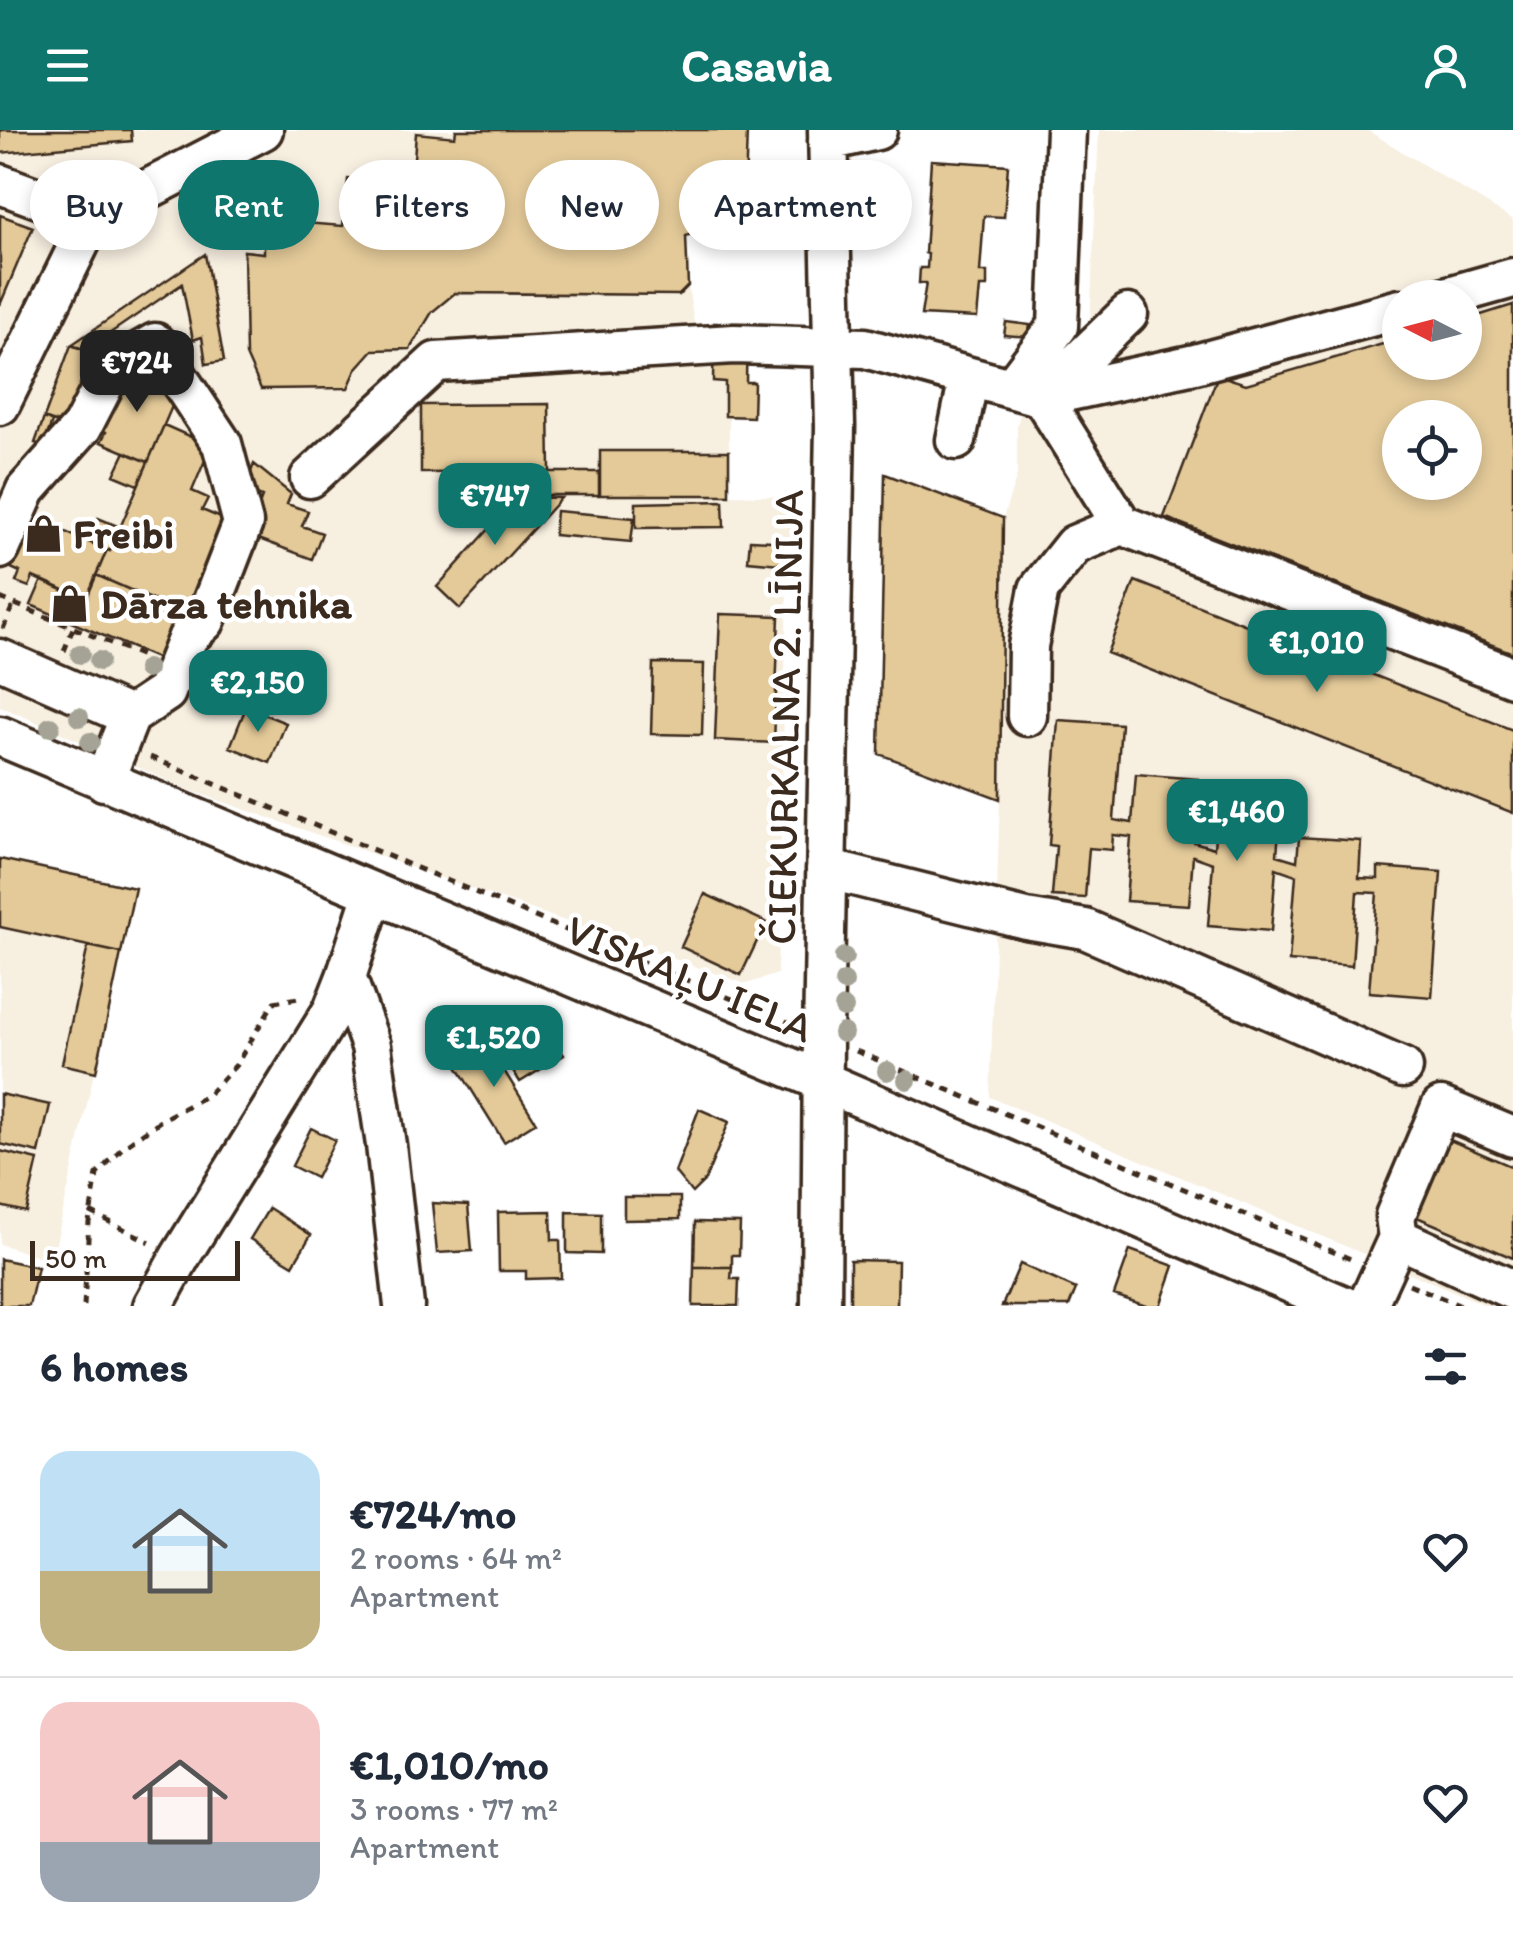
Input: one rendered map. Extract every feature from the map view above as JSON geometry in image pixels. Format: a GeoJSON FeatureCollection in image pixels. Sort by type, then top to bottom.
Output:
{"type":"FeatureCollection","features":[{"type":"Feature","properties":{"kind":"street"},"geometry":{"type":"LineString","coordinates":[[158,184],[262,130]]}},
{"type":"Feature","properties":{"kind":"street"},"geometry":{"type":"LineString","coordinates":[[828,135],[878,130]]}},
{"type":"Feature","properties":{"kind":"street"},"geometry":{"type":"LineString","coordinates":[[1026,393],[1058,326],[1066,130]]}},
{"type":"Feature","properties":{"kind":"street","name":"ČIEKURKALNA 2. LĪNIJA"},"geometry":{"type":"LineString","coordinates":[[822,1306],[822,1036],[835,426],[828,135]]}},
{"type":"Feature","properties":{"kind":"street"},"geometry":{"type":"LineString","coordinates":[[0,184],[30,195]]}},
{"type":"Feature","properties":{"kind":"street"},"geometry":{"type":"LineString","coordinates":[[0,404],[76,250]]}},
{"type":"Feature","properties":{"kind":"street"},"geometry":{"type":"LineString","coordinates":[[1482,287],[1513,278]]}},
{"type":"Feature","properties":{"kind":"street"},"geometry":{"type":"LineString","coordinates":[[1026,393],[1128,314]]}},
{"type":"Feature","properties":{"kind":"street"},"geometry":{"type":"LineString","coordinates":[[310,478],[436,362],[734,344],[865,348],[1026,393],[1195,364],[1382,314]]}},
{"type":"Feature","properties":{"kind":"street"},"geometry":{"type":"LineString","coordinates":[[0,549],[26,490],[82,427],[113,367],[156,343],[222,444],[242,523],[205,621],[188,638],[166,692],[124,730],[104,780]]}},
{"type":"Feature","properties":{"kind":"street"},"geometry":{"type":"LineString","coordinates":[[956,440],[969,377]]}},
{"type":"Feature","properties":{"kind":"street"},"geometry":{"type":"LineString","coordinates":[[1026,393],[1122,525],[1513,677]]}},
{"type":"Feature","properties":{"kind":"street"},"geometry":{"type":"LineString","coordinates":[[1027,716],[1028,646],[1040,589],[1074,546],[1122,525]]}},
{"type":"Feature","properties":{"kind":"street"},"geometry":{"type":"LineString","coordinates":[[0,658],[124,730]]}},
{"type":"Feature","properties":{"kind":"street","name":"VISKAĻU IELA"},"geometry":{"type":"LineString","coordinates":[[0,736],[822,1081],[1344,1306]]}},
{"type":"Feature","properties":{"kind":"street"},"geometry":{"type":"LineString","coordinates":[[826,869],[1026,919],[1085,928],[1403,1068]]}},
{"type":"Feature","properties":{"kind":"street"},"geometry":{"type":"LineString","coordinates":[[153,1306],[339,994],[372,894]]}},
{"type":"Feature","properties":{"kind":"street"},"geometry":{"type":"LineString","coordinates":[[339,994],[371,1046],[404,1306]]}},
{"type":"Feature","properties":{"kind":"street"},"geometry":{"type":"LineString","coordinates":[[1375,1289],[1398,1238],[1395,1216],[1441,1108],[1513,1137]]}},
{"type":"Feature","properties":{"kind":"street"},"geometry":{"type":"LineString","coordinates":[[1398,1238],[1513,1290]]}},
{"type":"Feature","properties":{"kind":"path"},"geometry":{"type":"LineString","coordinates":[[0,598],[175,670]]}},
{"type":"Feature","properties":{"kind":"path"},"geometry":{"type":"LineString","coordinates":[[0,637],[14,603]]}},
{"type":"Feature","properties":{"kind":"path"},"geometry":{"type":"LineString","coordinates":[[124,730],[822,1036],[1375,1289],[1461,1306]]}},
{"type":"Feature","properties":{"kind":"path"},"geometry":{"type":"LineString","coordinates":[[84,1306],[90,1212],[97,1174],[123,1147],[163,1119],[208,1095],[236,1065],[274,1002],[339,994]]}},
{"type":"Feature","properties":{"kind":"path"},"geometry":{"type":"LineString","coordinates":[[90,1212],[180,1257]]}},
{"type":"Feature","properties":{"kind":"shaded area"},"geometry":{"type":"Polygon","coordinates":[[[0,130],[747,130],[746,160],[679,160],[679,250],[687,250],[694,323],[747,323],[746,381],[754,382],[753,417],[729,417],[729,495],[794,497],[790,565],[777,564],[776,595],[787,596],[777,974],[746,984],[189,790],[0,706],[0,130]]]}},
{"type":"Feature","properties":{"kind":"shaded area"},"geometry":{"type":"Polygon","coordinates":[[[1099,130],[1367,130],[1513,220],[1513,1306],[1488,1306],[990,1097],[1000,799],[879,754],[885,474],[1003,518],[1017,475],[1017,427],[1026,389],[1089,345],[1099,130]]]}},
{"type":"Feature","properties":{"kind":"shaded area"},"geometry":{"type":"Polygon","coordinates":[[[0,859],[135,888],[52,1261],[0,1244],[0,859]]]}},
{"type":"Feature","properties":{"kind":"building"},"geometry":{"type":"Polygon","coordinates":[[[0,130],[131,130],[132,141],[0,153],[0,130]]]}},
{"type":"Feature","properties":{"kind":"building"},"geometry":{"type":"Polygon","coordinates":[[[456,130],[747,130],[746,160],[679,160],[679,250],[687,250],[688,286],[679,295],[455,293],[432,312],[410,349],[373,350],[357,368],[348,388],[261,389],[246,355],[244,251],[319,250],[319,224],[339,226],[339,250],[505,250],[505,160],[414,160],[416,133],[455,137],[456,130]]]}},
{"type":"Feature","properties":{"kind":"building"},"geometry":{"type":"Polygon","coordinates":[[[931,160],[1008,165],[1004,217],[984,216],[980,272],[987,272],[987,287],[980,287],[977,318],[921,315],[926,283],[919,283],[920,268],[927,268],[931,160]]]}},
{"type":"Feature","properties":{"kind":"building"},"geometry":{"type":"Polygon","coordinates":[[[0,215],[30,226],[30,234],[0,305],[0,215]]]}},
{"type":"Feature","properties":{"kind":"building"},"geometry":{"type":"Polygon","coordinates":[[[205,254],[224,361],[206,364],[202,337],[193,340],[182,284],[103,338],[113,346],[103,355],[71,345],[205,254]]]}},
{"type":"Feature","properties":{"kind":"building"},"geometry":{"type":"Polygon","coordinates":[[[1513,305],[1513,653],[1164,517],[1218,375],[1246,384],[1382,344],[1382,380],[1482,380],[1482,315],[1513,305]]]}},
{"type":"Feature","properties":{"kind":"building"},"geometry":{"type":"Polygon","coordinates":[[[1006,322],[1030,325],[1028,337],[1004,335],[1006,322]]]}},
{"type":"Feature","properties":{"kind":"building"},"geometry":{"type":"Polygon","coordinates":[[[714,323],[747,323],[746,382],[754,382],[753,417],[725,416],[725,382],[713,381],[714,323]]]}},
{"type":"Feature","properties":{"kind":"building"},"geometry":{"type":"Polygon","coordinates":[[[71,345],[95,354],[93,359],[102,363],[68,427],[44,418],[71,345]]]}},
{"type":"Feature","properties":{"kind":"building"},"geometry":{"type":"Polygon","coordinates":[[[132,370],[179,390],[148,462],[101,442],[106,432],[96,428],[116,381],[126,385],[132,370]]]}},
{"type":"Feature","properties":{"kind":"building"},"geometry":{"type":"Polygon","coordinates":[[[549,404],[550,472],[421,473],[421,405],[549,404]]]}},
{"type":"Feature","properties":{"kind":"building"},"geometry":{"type":"Polygon","coordinates":[[[44,418],[52,422],[43,446],[35,443],[44,418]]]}},
{"type":"Feature","properties":{"kind":"building"},"geometry":{"type":"Polygon","coordinates":[[[164,425],[211,446],[192,491],[208,498],[202,510],[233,523],[192,617],[96,575],[164,425]]]}},
{"type":"Feature","properties":{"kind":"building"},"geometry":{"type":"Polygon","coordinates":[[[600,451],[729,451],[729,495],[600,495],[600,451]]]}},
{"type":"Feature","properties":{"kind":"building"},"geometry":{"type":"Polygon","coordinates":[[[125,452],[148,462],[138,485],[114,475],[125,452]]]}},
{"type":"Feature","properties":{"kind":"building"},"geometry":{"type":"Polygon","coordinates":[[[254,464],[291,494],[287,504],[308,511],[302,526],[322,533],[312,559],[248,535],[262,497],[244,490],[254,464]]]}},
{"type":"Feature","properties":{"kind":"building"},"geometry":{"type":"Polygon","coordinates":[[[518,472],[599,472],[599,495],[518,495],[518,472]]]}},
{"type":"Feature","properties":{"kind":"building"},"geometry":{"type":"Polygon","coordinates":[[[885,474],[1003,518],[1000,799],[879,754],[885,474]]]}},
{"type":"Feature","properties":{"kind":"building"},"geometry":{"type":"Polygon","coordinates":[[[518,497],[561,498],[460,609],[437,587],[518,497]]]}},
{"type":"Feature","properties":{"kind":"building"},"geometry":{"type":"Polygon","coordinates":[[[723,501],[724,527],[636,528],[636,503],[723,501]]]}},
{"type":"Feature","properties":{"kind":"building"},"geometry":{"type":"Polygon","coordinates":[[[556,511],[634,518],[631,542],[554,535],[556,511]]]}},
{"type":"Feature","properties":{"kind":"building"},"geometry":{"type":"Polygon","coordinates":[[[28,516],[107,550],[86,600],[33,577],[29,587],[16,582],[20,572],[7,566],[28,516]]]}},
{"type":"Feature","properties":{"kind":"building"},"geometry":{"type":"Polygon","coordinates":[[[98,518],[120,527],[110,551],[87,541],[98,518]]]}},
{"type":"Feature","properties":{"kind":"building"},"geometry":{"type":"Polygon","coordinates":[[[750,540],[792,542],[790,565],[748,561],[750,540]]]}},
{"type":"Feature","properties":{"kind":"building"},"geometry":{"type":"Polygon","coordinates":[[[96,575],[187,615],[168,663],[31,605],[42,580],[86,600],[96,575]]]}},
{"type":"Feature","properties":{"kind":"building"},"geometry":{"type":"Polygon","coordinates":[[[1135,581],[1513,730],[1513,813],[1107,653],[1135,581]]]}},
{"type":"Feature","properties":{"kind":"building"},"geometry":{"type":"Polygon","coordinates":[[[720,614],[779,616],[774,743],[715,740],[720,614]]]}},
{"type":"Feature","properties":{"kind":"building"},"geometry":{"type":"Polygon","coordinates":[[[653,663],[704,664],[702,735],[651,734],[653,663]]]}},
{"type":"Feature","properties":{"kind":"building"},"geometry":{"type":"Polygon","coordinates":[[[246,707],[286,723],[270,763],[230,747],[246,707]]]}},
{"type":"Feature","properties":{"kind":"building"},"geometry":{"type":"Polygon","coordinates":[[[1058,720],[1121,724],[1114,820],[1132,823],[1136,774],[1198,779],[1194,842],[1214,848],[1218,799],[1281,804],[1277,855],[1297,861],[1299,837],[1361,841],[1359,878],[1378,879],[1378,867],[1441,872],[1432,997],[1369,992],[1377,893],[1357,892],[1352,966],[1289,961],[1296,875],[1276,868],[1271,931],[1208,926],[1213,863],[1193,856],[1189,905],[1126,901],[1131,837],[1113,835],[1112,850],[1089,848],[1085,898],[1052,896],[1056,846],[1049,845],[1058,720]]]}},
{"type":"Feature","properties":{"kind":"building"},"geometry":{"type":"Polygon","coordinates":[[[0,859],[135,888],[121,953],[0,927],[0,859]]]}},
{"type":"Feature","properties":{"kind":"building"},"geometry":{"type":"Polygon","coordinates":[[[705,894],[766,922],[741,975],[681,947],[705,894]]]}},
{"type":"Feature","properties":{"kind":"building"},"geometry":{"type":"Polygon","coordinates":[[[88,946],[121,953],[96,1072],[62,1064],[88,946]]]}},
{"type":"Feature","properties":{"kind":"building"},"geometry":{"type":"Polygon","coordinates":[[[546,1026],[564,1055],[520,1082],[502,1053],[546,1026]]]}},
{"type":"Feature","properties":{"kind":"building"},"geometry":{"type":"Polygon","coordinates":[[[483,1037],[536,1122],[504,1142],[451,1057],[483,1037]]]}},
{"type":"Feature","properties":{"kind":"building"},"geometry":{"type":"Polygon","coordinates":[[[0,1094],[50,1105],[39,1153],[0,1144],[0,1094]]]}},
{"type":"Feature","properties":{"kind":"building"},"geometry":{"type":"Polygon","coordinates":[[[699,1109],[729,1122],[705,1180],[692,1193],[675,1172],[699,1109]]]}},
{"type":"Feature","properties":{"kind":"building"},"geometry":{"type":"Polygon","coordinates":[[[311,1128],[335,1140],[316,1178],[292,1166],[311,1128]]]}},
{"type":"Feature","properties":{"kind":"building"},"geometry":{"type":"Polygon","coordinates":[[[1450,1140],[1513,1167],[1513,1258],[1417,1217],[1450,1140]]]}},
{"type":"Feature","properties":{"kind":"building"},"geometry":{"type":"Polygon","coordinates":[[[0,1151],[38,1160],[26,1212],[0,1206],[0,1151]]]}},
{"type":"Feature","properties":{"kind":"building"},"geometry":{"type":"Polygon","coordinates":[[[624,1197],[680,1197],[680,1219],[624,1220],[624,1197]]]}},
{"type":"Feature","properties":{"kind":"building"},"geometry":{"type":"Polygon","coordinates":[[[432,1203],[468,1205],[472,1251],[437,1253],[432,1203]]]}},
{"type":"Feature","properties":{"kind":"building"},"geometry":{"type":"Polygon","coordinates":[[[269,1208],[311,1235],[293,1265],[250,1239],[269,1208]]]}},
{"type":"Feature","properties":{"kind":"building"},"geometry":{"type":"Polygon","coordinates":[[[551,1211],[552,1240],[560,1240],[561,1278],[526,1279],[526,1271],[499,1271],[498,1212],[551,1211]]]}},
{"type":"Feature","properties":{"kind":"building"},"geometry":{"type":"Polygon","coordinates":[[[567,1212],[601,1213],[601,1254],[567,1253],[567,1212]]]}},
{"type":"Feature","properties":{"kind":"building"},"geometry":{"type":"Polygon","coordinates":[[[695,1222],[740,1223],[739,1255],[732,1255],[732,1267],[694,1267],[695,1222]]]}},
{"type":"Feature","properties":{"kind":"building"},"geometry":{"type":"Polygon","coordinates":[[[1130,1250],[1174,1266],[1160,1306],[1146,1306],[1114,1295],[1130,1250]]]}},
{"type":"Feature","properties":{"kind":"building"},"geometry":{"type":"Polygon","coordinates":[[[0,1259],[38,1267],[29,1306],[0,1306],[0,1259]]]}},
{"type":"Feature","properties":{"kind":"building"},"geometry":{"type":"Polygon","coordinates":[[[850,1260],[898,1261],[897,1306],[850,1306],[850,1260]]]}},
{"type":"Feature","properties":{"kind":"building"},"geometry":{"type":"Polygon","coordinates":[[[1020,1264],[1076,1289],[1069,1306],[1002,1306],[1020,1264]]]}},
{"type":"Feature","properties":{"kind":"building"},"geometry":{"type":"Polygon","coordinates":[[[694,1267],[732,1267],[731,1279],[739,1279],[738,1306],[693,1306],[694,1267]]]}},
{"type":"Feature","properties":{"kind":"place","name":"Freibi"},"geometry":{"type":"Point","coordinates":[43,533]}},
{"type":"Feature","properties":{"kind":"place","name":"Dārza tehnika"},"geometry":{"type":"Point","coordinates":[70,603]}}]}
